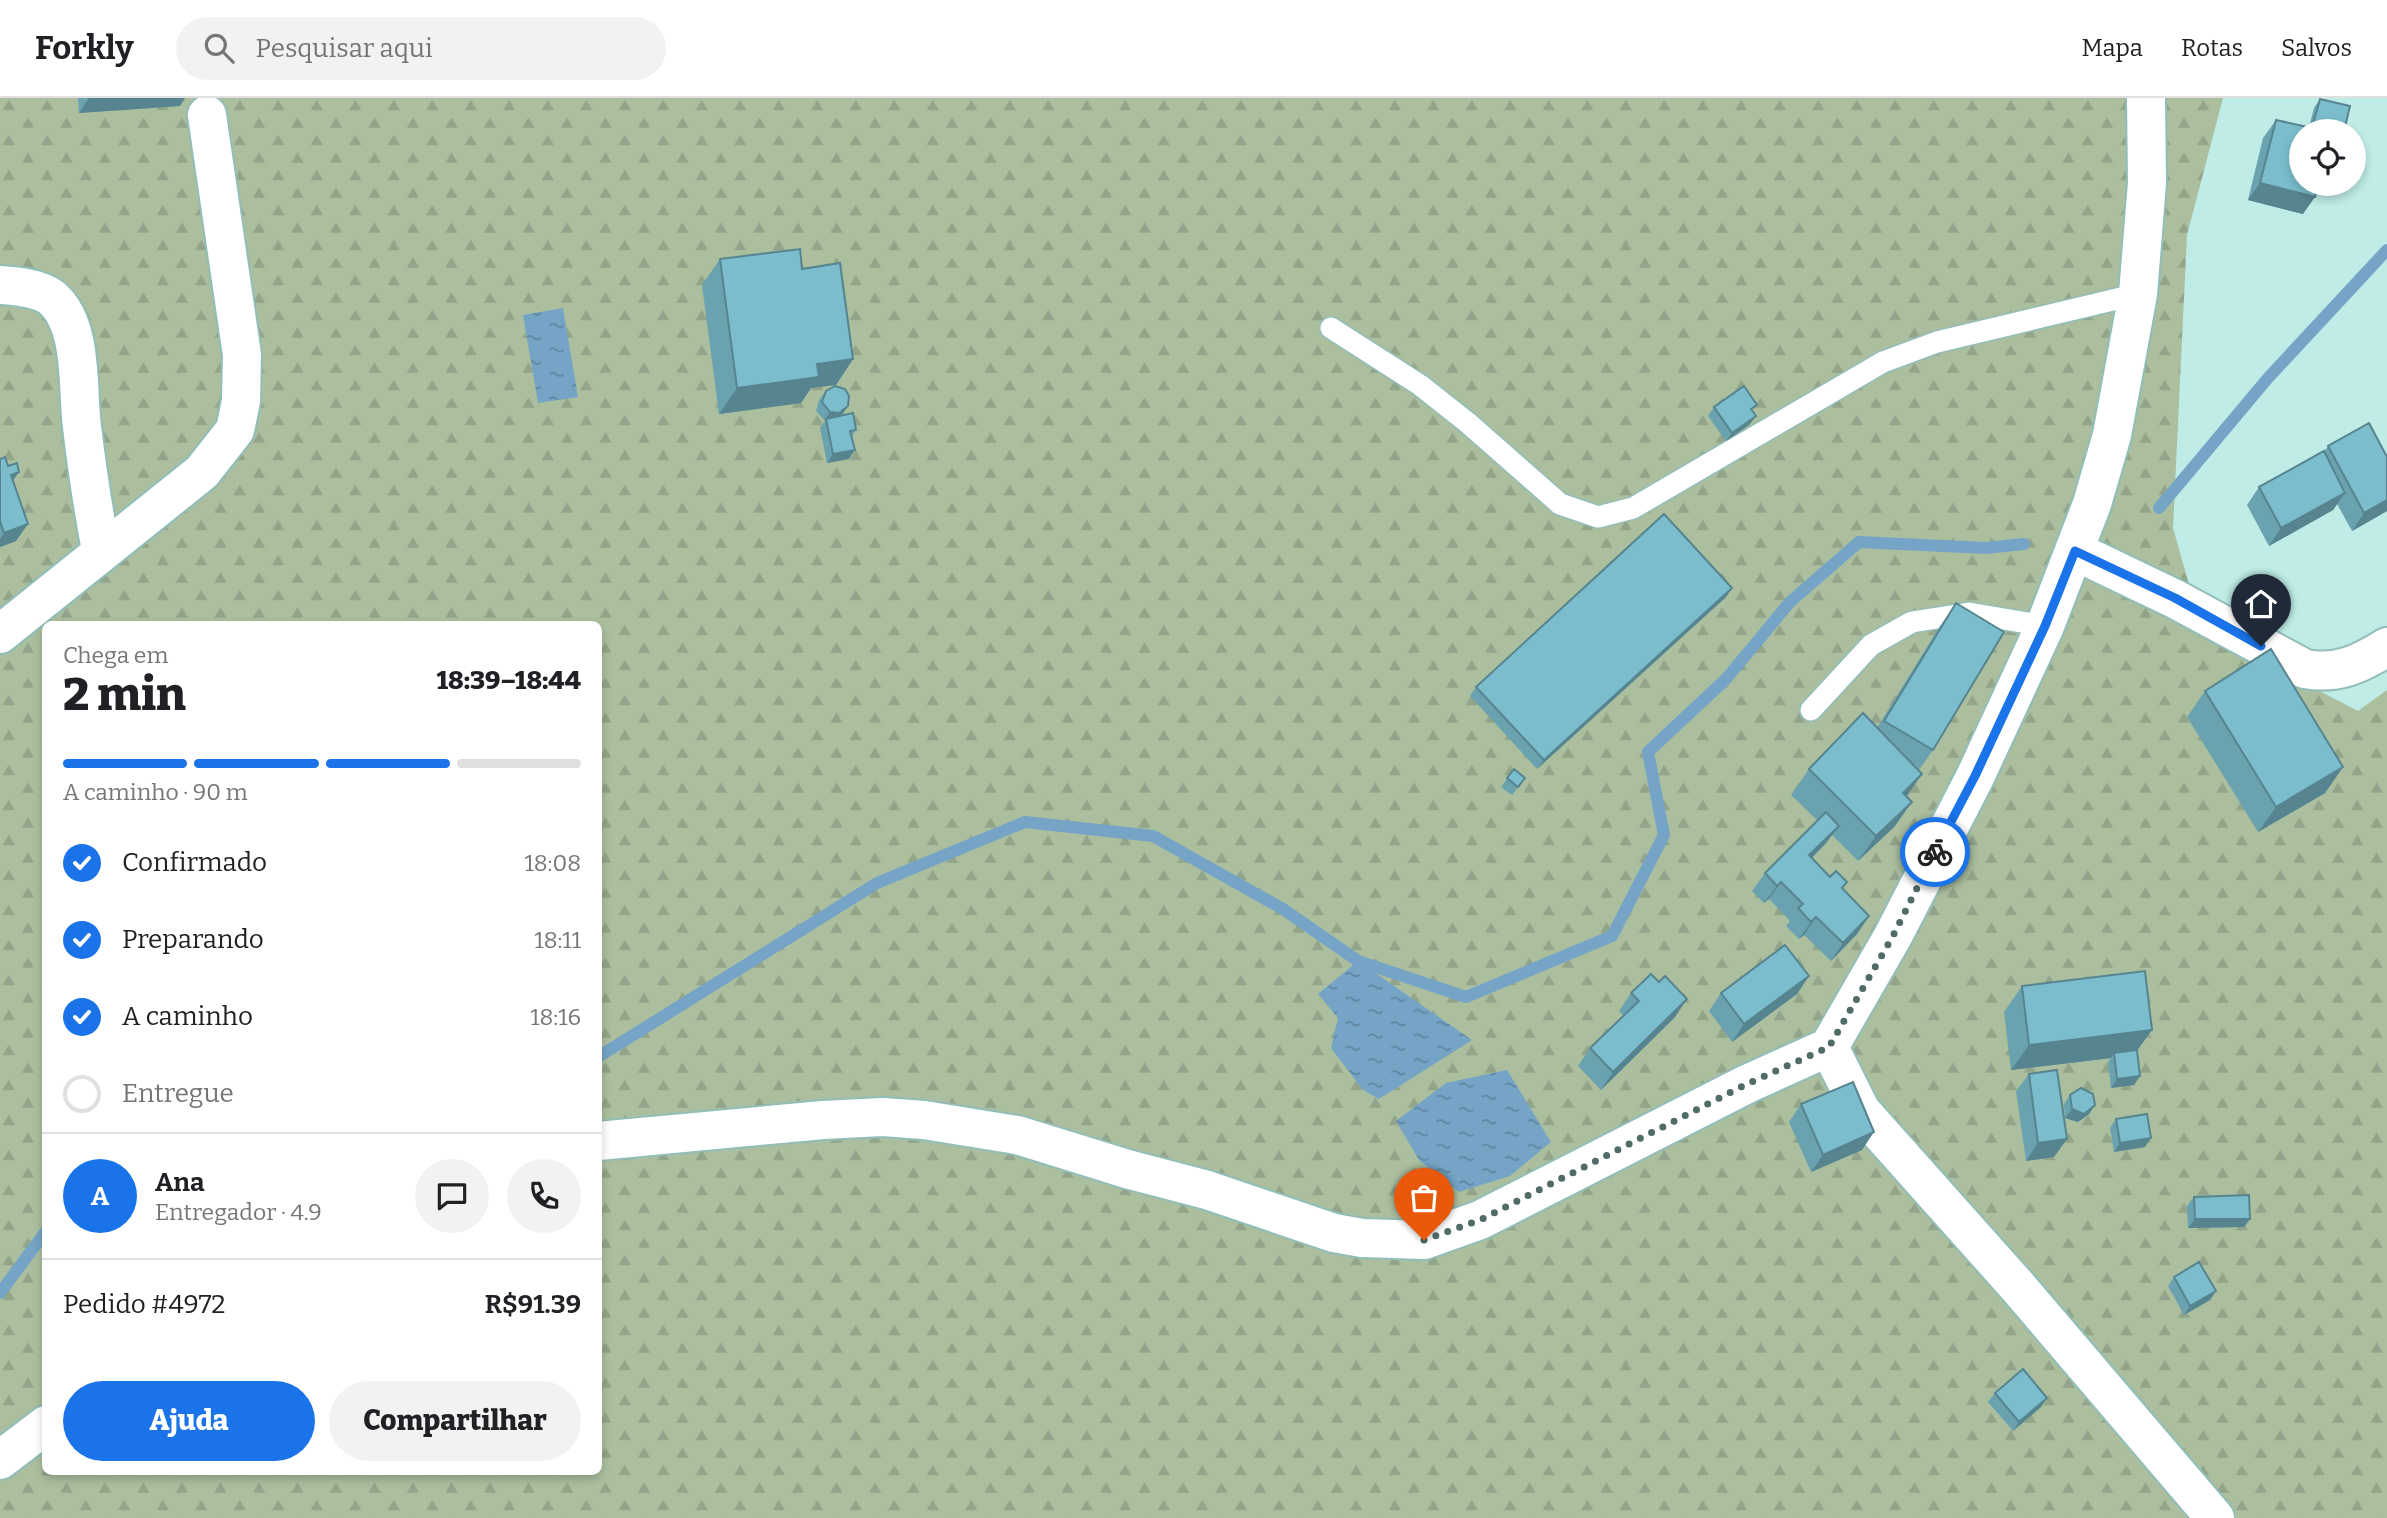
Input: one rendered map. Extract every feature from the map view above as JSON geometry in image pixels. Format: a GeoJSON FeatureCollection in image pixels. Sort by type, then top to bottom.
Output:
{"type":"FeatureCollection","features":[{"type":"Feature","properties":{"kind":"main road"},"geometry":{"type":"LineString","coordinates":[[602,1142],[822,1120],[883,1117],[924,1120],[1017,1135],[1207,1190],[1335,1233],[1362,1238],[1424,1240],[1480,1220],[1747,1084],[1829,1047],[1893,936],[1975,776],[2045,626],[2075,551],[2112,435],[2138,294],[2147,183],[2146,98]]}},
{"type":"Feature","properties":{"kind":"main road"},"geometry":{"type":"LineString","coordinates":[[0,634],[101,550],[202,472],[235,430],[241,401],[242,355],[207,115]]}},
{"type":"Feature","properties":{"kind":"main road"},"geometry":{"type":"LineString","coordinates":[[0,285],[20,286],[51,297],[65,314],[75,347],[81,419],[101,550]]}},
{"type":"Feature","properties":{"kind":"main road"},"geometry":{"type":"LineString","coordinates":[[2075,551],[2175,598],[2305,669],[2324,672],[2342,670],[2387,647]]}},
{"type":"Feature","properties":{"kind":"main road"},"geometry":{"type":"LineString","coordinates":[[1829,1047],[1861,1111],[2018,1287],[2216,1518]]}},
{"type":"Feature","properties":{"kind":"main road"},"geometry":{"type":"LineString","coordinates":[[0,1460],[42,1428]]}},
{"type":"Feature","properties":{"kind":"lane"},"geometry":{"type":"LineString","coordinates":[[1331,328],[1420,385],[1468,423],[1560,504],[1598,517],[1633,508],[1883,362],[1937,342],[2138,294]]}},
{"type":"Feature","properties":{"kind":"lane"},"geometry":{"type":"LineString","coordinates":[[1811,710],[1871,645],[1913,622],[1969,613],[2045,626]]}},
{"type":"Feature","properties":{"kind":"green space"},"geometry":{"type":"Polygon","coordinates":[[[0,98],[2223,98],[2187,235],[2173,528],[2200,623],[2265,663],[2358,711],[2387,690],[2387,1518],[0,1518],[0,98]]]}},
{"type":"Feature","properties":{"kind":"water"},"geometry":{"type":"Polygon","coordinates":[[[563,308],[578,397],[538,403],[523,315],[563,308]]]}},
{"type":"Feature","properties":{"kind":"water"},"geometry":{"type":"Polygon","coordinates":[[[1358,961],[1472,1040],[1379,1099],[1363,1090],[1331,1048],[1338,1018],[1318,994],[1358,961]]]}},
{"type":"Feature","properties":{"kind":"water"},"geometry":{"type":"Polygon","coordinates":[[[1507,1070],[1551,1142],[1510,1176],[1459,1192],[1419,1160],[1396,1121],[1446,1083],[1507,1070]]]}},
{"type":"Feature","properties":{"kind":"building"},"geometry":{"type":"Polygon","coordinates":[[[2320,99],[2350,106],[2347,119],[2314,119],[2320,99]]]}},
{"type":"Feature","properties":{"kind":"building"},"geometry":{"type":"Polygon","coordinates":[[[2276,120],[2289,123],[2289,190],[2260,183],[2276,120]]]}},
{"type":"Feature","properties":{"kind":"building"},"geometry":{"type":"Polygon","coordinates":[[[800,249],[802,269],[840,263],[853,359],[817,364],[819,377],[737,388],[720,259],[800,249]]]}},
{"type":"Feature","properties":{"kind":"building"},"geometry":{"type":"Polygon","coordinates":[[[835,386],[845,389],[849,396],[848,406],[839,413],[830,412],[822,402],[826,391],[835,386]]]}},
{"type":"Feature","properties":{"kind":"building"},"geometry":{"type":"Polygon","coordinates":[[[1744,386],[1757,405],[1751,409],[1756,416],[1732,433],[1714,407],[1744,386]]]}},
{"type":"Feature","properties":{"kind":"building"},"geometry":{"type":"Polygon","coordinates":[[[853,413],[856,430],[850,431],[855,450],[833,454],[826,419],[853,413]]]}},
{"type":"Feature","properties":{"kind":"building"},"geometry":{"type":"Polygon","coordinates":[[[2369,423],[2387,457],[2387,500],[2364,513],[2328,446],[2369,423]]]}},
{"type":"Feature","properties":{"kind":"building"},"geometry":{"type":"Polygon","coordinates":[[[2324,451],[2345,493],[2281,528],[2259,487],[2324,451]]]}},
{"type":"Feature","properties":{"kind":"building"},"geometry":{"type":"Polygon","coordinates":[[[5,457],[8,466],[17,463],[19,472],[11,475],[28,524],[4,533],[0,521],[0,459],[5,457]]]}},
{"type":"Feature","properties":{"kind":"building"},"geometry":{"type":"Polygon","coordinates":[[[1664,514],[1732,588],[1544,760],[1476,687],[1664,514]]]}},
{"type":"Feature","properties":{"kind":"building"},"geometry":{"type":"Polygon","coordinates":[[[1956,603],[2004,632],[1933,750],[1884,721],[1956,603]]]}},
{"type":"Feature","properties":{"kind":"building"},"geometry":{"type":"Polygon","coordinates":[[[2271,649],[2343,767],[2276,807],[2205,691],[2271,649]]]}},
{"type":"Feature","properties":{"kind":"building"},"geometry":{"type":"Polygon","coordinates":[[[1863,713],[1922,774],[1903,793],[1912,802],[1876,836],[1809,769],[1863,713]]]}},
{"type":"Feature","properties":{"kind":"building"},"geometry":{"type":"Polygon","coordinates":[[[1514,769],[1525,778],[1518,787],[1507,778],[1514,769]]]}},
{"type":"Feature","properties":{"kind":"building"},"geometry":{"type":"Polygon","coordinates":[[[1826,812],[1839,826],[1809,855],[1830,877],[1836,871],[1847,882],[1842,888],[1869,916],[1843,943],[1816,917],[1811,922],[1798,908],[1803,904],[1781,882],[1777,886],[1765,873],[1826,812]]]}},
{"type":"Feature","properties":{"kind":"building"},"geometry":{"type":"Polygon","coordinates":[[[1785,945],[1809,976],[1744,1024],[1721,993],[1785,945]]]}},
{"type":"Feature","properties":{"kind":"building"},"geometry":{"type":"Polygon","coordinates":[[[2145,971],[2152,1030],[2029,1045],[2022,986],[2145,971]]]}},
{"type":"Feature","properties":{"kind":"building"},"geometry":{"type":"Polygon","coordinates":[[[1651,974],[1659,982],[1665,976],[1687,999],[1613,1072],[1590,1048],[1639,1001],[1631,993],[1651,974]]]}},
{"type":"Feature","properties":{"kind":"building"},"geometry":{"type":"Polygon","coordinates":[[[2137,1050],[2140,1076],[2117,1079],[2114,1053],[2137,1050]]]}},
{"type":"Feature","properties":{"kind":"building"},"geometry":{"type":"Polygon","coordinates":[[[2057,1070],[2067,1139],[2038,1143],[2029,1074],[2057,1070]]]}},
{"type":"Feature","properties":{"kind":"building"},"geometry":{"type":"Polygon","coordinates":[[[1853,1082],[1874,1132],[1823,1155],[1801,1104],[1853,1082]]]}},
{"type":"Feature","properties":{"kind":"building"},"geometry":{"type":"Polygon","coordinates":[[[2081,1088],[2093,1094],[2095,1105],[2084,1114],[2072,1109],[2070,1095],[2081,1088]]]}},
{"type":"Feature","properties":{"kind":"building"},"geometry":{"type":"Polygon","coordinates":[[[2147,1114],[2151,1138],[2120,1143],[2116,1119],[2147,1114]]]}},
{"type":"Feature","properties":{"kind":"building"},"geometry":{"type":"Polygon","coordinates":[[[2249,1195],[2250,1219],[2195,1219],[2194,1197],[2249,1195]]]}},
{"type":"Feature","properties":{"kind":"building"},"geometry":{"type":"Polygon","coordinates":[[[2199,1262],[2216,1291],[2190,1306],[2174,1277],[2199,1262]]]}},
{"type":"Feature","properties":{"kind":"building"},"geometry":{"type":"Polygon","coordinates":[[[2023,1369],[2047,1398],[2019,1422],[1995,1393],[2023,1369]]]}},
{"type":"Feature","properties":{"kind":"waterway"},"geometry":{"type":"LineString","coordinates":[[2159,508],[2268,378],[2387,250]]}},
{"type":"Feature","properties":{"kind":"waterway"},"geometry":{"type":"LineString","coordinates":[[602,1055],[877,883],[1025,822],[1153,836],[1283,909],[1358,961],[1466,997],[1612,936],[1664,835],[1648,752],[1726,679],[1790,602],[1859,542],[1986,548],[2024,544]]}},
{"type":"Feature","properties":{"kind":"waterway"},"geometry":{"type":"LineString","coordinates":[[0,1293],[42,1236]]}},
{"type":"Feature","properties":{"kind":"way so far"},"geometry":{"type":"LineString","coordinates":[[1424,1240],[1480,1220],[1519,1197],[1664,1128],[1747,1084],[1829,1047],[1893,936],[1935,852]]}},
{"type":"Feature","properties":{"kind":"route"},"geometry":{"type":"LineString","coordinates":[[1935,852],[1975,776],[2045,626],[2075,551],[2175,598],[2261,646]]}}]}
